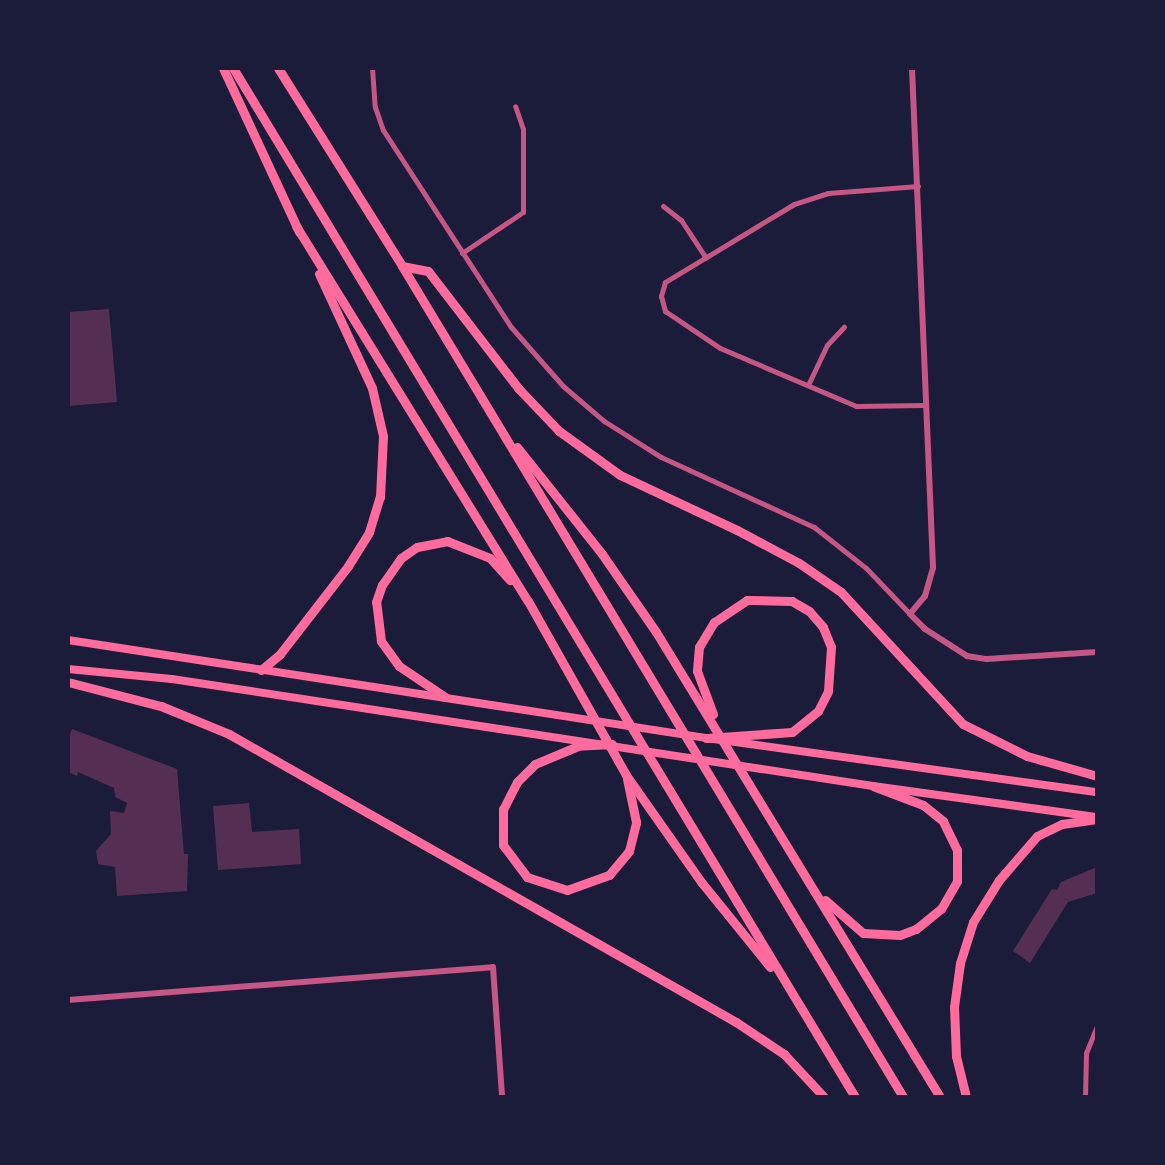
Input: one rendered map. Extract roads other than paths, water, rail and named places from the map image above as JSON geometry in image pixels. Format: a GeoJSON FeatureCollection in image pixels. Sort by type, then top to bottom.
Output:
{"type":"FeatureCollection","features":[{"type":"Feature","properties":{"kind":"highway"},"geometry":{"type":"LineString","coordinates":[[223,68],[372,388],[383,436],[380,497],[369,532],[348,566],[280,654],[261,670]]}},
{"type":"Feature","properties":{"kind":"highway"},"geometry":{"type":"LineString","coordinates":[[233,68],[855,1097]]}},
{"type":"Feature","properties":{"kind":"highway"},"geometry":{"type":"LineString","coordinates":[[278,68],[402,266],[903,1097]]}},
{"type":"Feature","properties":{"kind":"highway"},"geometry":{"type":"LineString","coordinates":[[296,226],[528,601],[626,775],[702,883],[793,995]]}},
{"type":"Feature","properties":{"kind":"highway"},"geometry":{"type":"LineString","coordinates":[[402,266],[428,271],[519,389],[559,431],[620,475],[737,530],[799,563],[841,592],[963,724],[1027,756],[1097,776]]}},
{"type":"Feature","properties":{"kind":"highway"},"geometry":{"type":"LineString","coordinates":[[491,413],[602,554],[719,731],[940,1097]]}},
{"type":"Feature","properties":{"kind":"highway"},"geometry":{"type":"LineString","coordinates":[[445,697],[399,666],[381,641],[376,602],[391,568],[417,547],[433,542],[461,544],[490,558],[528,601]]}},
{"type":"Feature","properties":{"kind":"highway"},"geometry":{"type":"LineString","coordinates":[[706,738],[792,732],[818,711],[828,691],[831,647],[823,627],[809,611],[792,601],[747,600],[729,609],[714,622],[699,647],[697,671],[719,731]]}},
{"type":"Feature","properties":{"kind":"highway"},"geometry":{"type":"LineString","coordinates":[[68,682],[161,706],[229,734],[736,1022],[784,1054],[824,1097]]}},
{"type":"Feature","properties":{"kind":"highway"},"geometry":{"type":"LineString","coordinates":[[612,744],[578,742],[535,764],[517,782],[503,809],[503,845],[527,877],[567,890],[609,875],[629,851],[636,822],[626,775]]}},
{"type":"Feature","properties":{"kind":"highway"},"geometry":{"type":"LineString","coordinates":[[797,864],[832,908],[863,933],[900,935],[916,929],[941,909],[957,881],[959,868],[951,834],[943,821],[923,805],[873,786]]}},
{"type":"Feature","properties":{"kind":"highway"},"geometry":{"type":"LineString","coordinates":[[966,1097],[956,1056],[954,1007],[960,963],[973,922],[999,880],[1037,836],[1062,824],[1097,818]]}},
{"type":"Feature","properties":{"kind":"main road"},"geometry":{"type":"LineString","coordinates":[[68,640],[706,738],[1097,792]]}},
{"type":"Feature","properties":{"kind":"main road"},"geometry":{"type":"LineString","coordinates":[[68,669],[172,679],[578,742]]}},
{"type":"Feature","properties":{"kind":"main road"},"geometry":{"type":"LineString","coordinates":[[612,744],[773,771],[1097,818]]}},
{"type":"Feature","properties":{"kind":"street"},"geometry":{"type":"LineString","coordinates":[[372,68],[375,107],[383,130],[462,253],[511,327],[563,386],[604,421],[661,457],[814,527],[866,568],[925,629],[967,656],[987,659],[1097,652]]}},
{"type":"Feature","properties":{"kind":"street"},"geometry":{"type":"LineString","coordinates":[[910,614],[925,596],[933,568],[912,68]]}},
{"type":"Feature","properties":{"kind":"street"},"geometry":{"type":"LineString","coordinates":[[462,253],[523,212],[523,129],[515,106]]}},
{"type":"Feature","properties":{"kind":"street"},"geometry":{"type":"LineString","coordinates":[[918,186],[811,198],[665,282],[661,296],[665,311],[720,348],[856,406],[924,405]]}},
{"type":"Feature","properties":{"kind":"street"},"geometry":{"type":"LineString","coordinates":[[663,206],[681,220],[706,258]]}},
{"type":"Feature","properties":{"kind":"street"},"geometry":{"type":"LineString","coordinates":[[808,385],[827,345],[844,327]]}},
{"type":"Feature","properties":{"kind":"street"},"geometry":{"type":"LineString","coordinates":[[68,1000],[493,967],[502,1097]]}},
{"type":"Feature","properties":{"kind":"street"},"geometry":{"type":"LineString","coordinates":[[1085,1097],[1086,1053],[1097,1026]]}}]}
